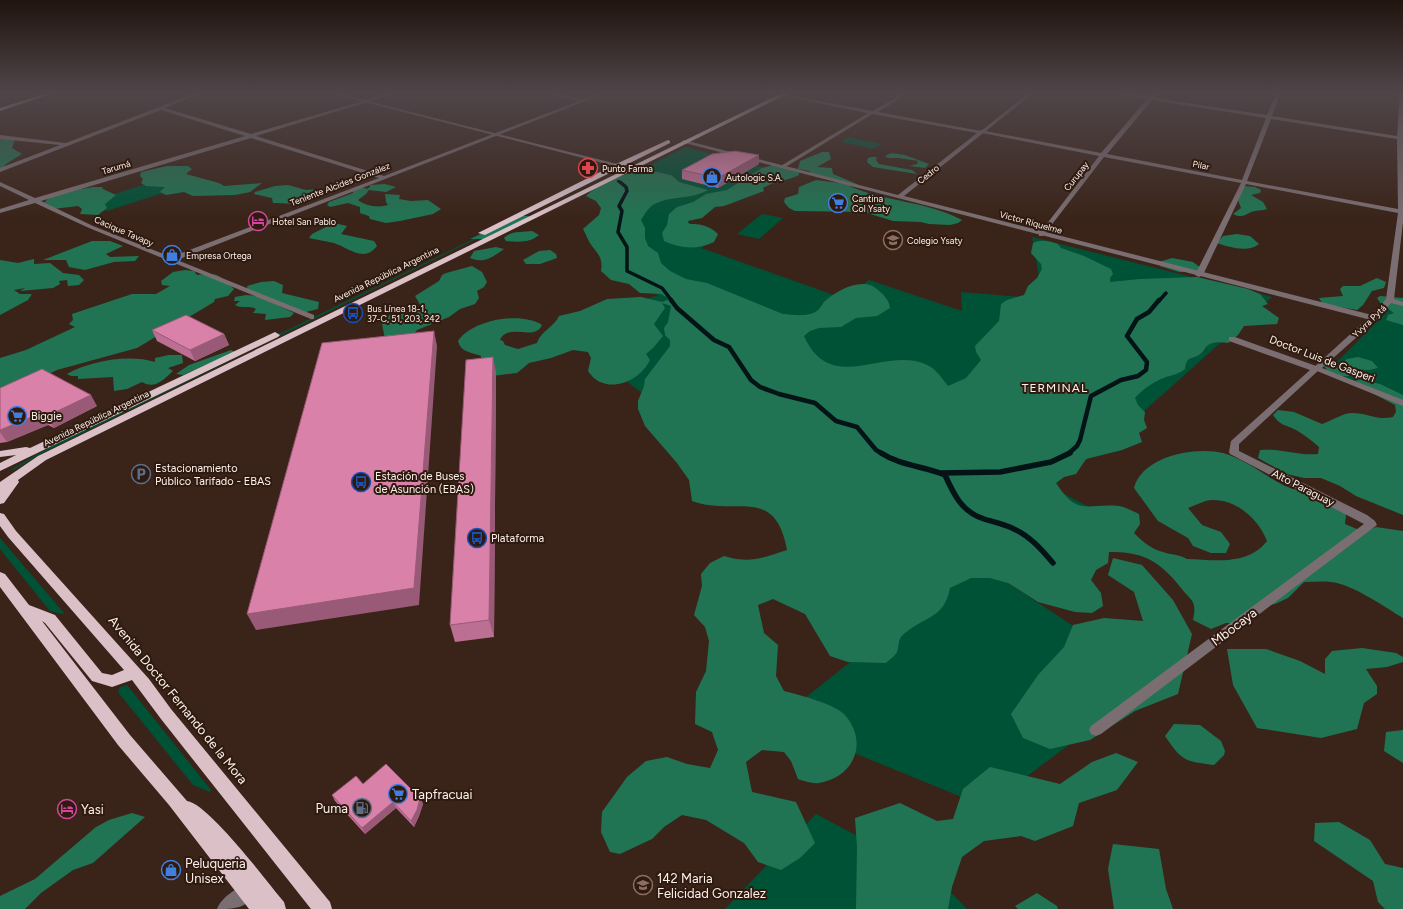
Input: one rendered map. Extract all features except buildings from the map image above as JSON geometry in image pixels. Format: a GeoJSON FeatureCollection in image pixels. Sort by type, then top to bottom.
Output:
{"type":"FeatureCollection","features":[{"type":"Feature","properties":{"kind":"highway","name":"Avenida República Argentina"},"geometry":{"type":"LineString","coordinates":[[0,487],[31,465],[700,134]]}},
{"type":"Feature","properties":{"kind":"highway","name":"Avenida República Argentina"},"geometry":{"type":"LineString","coordinates":[[0,467],[311,317],[618,164],[672,140]]}},
{"type":"Feature","properties":{"kind":"highway"},"geometry":{"type":"LineString","coordinates":[[0,454],[38,448]]}},
{"type":"Feature","properties":{"kind":"highway"},"geometry":{"type":"LineString","coordinates":[[0,500],[11,484],[31,465]]}},
{"type":"Feature","properties":{"kind":"highway","name":"Avenida Doctor Fernando de la Mora"},"geometry":{"type":"LineString","coordinates":[[0,517],[134,672],[323,909]]}},
{"type":"Feature","properties":{"kind":"highway"},"geometry":{"type":"LineString","coordinates":[[0,577],[124,740],[175,799],[260,909]]}},
{"type":"Feature","properties":{"kind":"highway"},"geometry":{"type":"LineString","coordinates":[[25,608],[50,619],[97,677],[105,682],[117,681],[134,672]]}},
{"type":"Feature","properties":{"kind":"highway"},"geometry":{"type":"LineString","coordinates":[[175,799],[204,821],[277,909]]}},
{"type":"Feature","properties":{"kind":"street"},"geometry":{"type":"LineString","coordinates":[[0,170],[91,134]]}},
{"type":"Feature","properties":{"kind":"street"},"geometry":{"type":"LineString","coordinates":[[245,134],[383,177]]}},
{"type":"Feature","properties":{"kind":"street","name":"Tarumá"},"geometry":{"type":"LineString","coordinates":[[0,211],[255,134]]}},
{"type":"Feature","properties":{"kind":"street","name":"Teniente Alcides González"},"geometry":{"type":"LineString","coordinates":[[170,260],[494,134]]}},
{"type":"Feature","properties":{"kind":"street"},"geometry":{"type":"LineString","coordinates":[[497,134],[630,168]]}},
{"type":"Feature","properties":{"kind":"street"},"geometry":{"type":"LineString","coordinates":[[782,167],[836,134]]}},
{"type":"Feature","properties":{"kind":"street","name":"Cedro"},"geometry":{"type":"LineString","coordinates":[[899,197],[977,134]]}},
{"type":"Feature","properties":{"kind":"street","name":"Pilar"},"geometry":{"type":"LineString","coordinates":[[993,134],[1402,212]]}},
{"type":"Feature","properties":{"kind":"street","name":"Curupay"},"geometry":{"type":"LineString","coordinates":[[1042,235],[1120,134]]}},
{"type":"Feature","properties":{"kind":"street"},"geometry":{"type":"LineString","coordinates":[[1199,275],[1244,182],[1262,134]]}},
{"type":"Feature","properties":{"kind":"street"},"geometry":{"type":"LineString","coordinates":[[1384,134],[1401,137]]}},
{"type":"Feature","properties":{"kind":"street"},"geometry":{"type":"LineString","coordinates":[[0,137],[66,144]]}},
{"type":"Feature","properties":{"kind":"street","name":"Yvyra Pytá"},"geometry":{"type":"LineString","coordinates":[[1234,452],[1234,443],[1373,318],[1390,300],[1402,212],[1401,137]]}},
{"type":"Feature","properties":{"kind":"street","name":"Victor Riquelme"},"geometry":{"type":"LineString","coordinates":[[684,142],[1042,235],[1373,318]]}},
{"type":"Feature","properties":{"kind":"street","name":"Cacique Tavapy"},"geometry":{"type":"LineString","coordinates":[[0,184],[34,201],[170,260],[311,317]]}},
{"type":"Feature","properties":{"kind":"street"},"geometry":{"type":"LineString","coordinates":[[1390,300],[1403,304]]}},
{"type":"Feature","properties":{"kind":"street","name":"Doctor Luis de Gasperi"},"geometry":{"type":"LineString","coordinates":[[1232,339],[1316,369],[1403,403]]}},
{"type":"Feature","properties":{"kind":"street","name":"Alto Paraguay"},"geometry":{"type":"LineString","coordinates":[[1234,452],[1371,524]]}},
{"type":"Feature","properties":{"kind":"street","name":"Mbocaya"},"geometry":{"type":"LineString","coordinates":[[1096,730],[1371,524]]}},
{"type":"Feature","properties":{"kind":"street"},"geometry":{"type":"LineString","coordinates":[[225,909],[247,892]]}},
{"type":"Feature","properties":{"kind":"green space"},"geometry":{"type":"Polygon","coordinates":[[[0,137],[15,139],[12,148],[22,154],[6,164],[0,171],[0,137]]]}},
{"type":"Feature","properties":{"kind":"green space"},"geometry":{"type":"Polygon","coordinates":[[[849,137],[882,144],[873,149],[841,142],[849,137]]]}},
{"type":"Feature","properties":{"kind":"green space"},"geometry":{"type":"Polygon","coordinates":[[[686,147],[765,168],[684,220],[717,238],[701,248],[845,299],[869,280],[962,311],[961,292],[1043,299],[1032,237],[1272,297],[1107,444],[1051,487],[1121,524],[966,534],[902,588],[558,330],[658,295],[618,273],[609,201],[589,195],[686,147]]]}},
{"type":"Feature","properties":{"kind":"green space"},"geometry":{"type":"Polygon","coordinates":[[[822,152],[829,152],[831,159],[817,167],[832,168],[833,174],[857,184],[861,188],[849,186],[877,195],[935,209],[962,220],[958,223],[950,225],[929,224],[921,222],[893,221],[864,212],[795,211],[789,208],[784,202],[785,198],[798,194],[799,187],[816,180],[840,183],[813,175],[809,171],[799,169],[799,175],[767,186],[763,188],[764,191],[724,206],[715,207],[702,218],[688,221],[689,224],[697,224],[715,231],[718,234],[714,242],[708,245],[689,248],[677,246],[664,241],[662,233],[667,225],[669,214],[677,207],[693,202],[706,194],[727,190],[762,168],[773,165],[798,169],[800,161],[822,152]]]}},
{"type":"Feature","properties":{"kind":"green space"},"geometry":{"type":"Polygon","coordinates":[[[891,153],[905,155],[929,164],[925,168],[909,166],[917,164],[918,161],[888,158],[885,156],[891,153]]]}},
{"type":"Feature","properties":{"kind":"green space"},"geometry":{"type":"Polygon","coordinates":[[[877,157],[876,160],[879,164],[912,170],[917,174],[873,167],[867,162],[868,158],[877,157]]]}},
{"type":"Feature","properties":{"kind":"green space"},"geometry":{"type":"Polygon","coordinates":[[[167,166],[188,166],[192,169],[186,174],[219,183],[224,186],[262,183],[250,192],[235,195],[193,196],[184,192],[166,195],[160,192],[165,187],[146,186],[141,183],[143,179],[140,176],[141,172],[167,166]]]}},
{"type":"Feature","properties":{"kind":"green space"},"geometry":{"type":"Polygon","coordinates":[[[613,171],[46,451],[15,469],[10,470],[62,440],[613,171]]]}},
{"type":"Feature","properties":{"kind":"green space"},"geometry":{"type":"Polygon","coordinates":[[[641,171],[671,175],[679,182],[708,190],[695,195],[666,200],[653,205],[649,208],[641,220],[645,228],[645,238],[648,246],[658,253],[661,263],[670,271],[686,279],[707,283],[783,314],[800,315],[813,313],[818,310],[825,301],[837,293],[858,284],[872,286],[878,290],[887,300],[890,308],[877,316],[856,318],[841,327],[819,328],[810,331],[804,336],[815,354],[829,363],[844,367],[894,361],[911,361],[927,365],[933,369],[948,386],[966,378],[981,360],[976,352],[975,346],[999,321],[1001,304],[1007,300],[1024,295],[1028,286],[1037,278],[1042,269],[1041,264],[1031,253],[1033,243],[1039,241],[1049,241],[1058,244],[1061,248],[1084,256],[1111,269],[1113,274],[1110,278],[1110,282],[1140,279],[1197,277],[1248,289],[1260,294],[1268,304],[1262,306],[1279,318],[1277,324],[1244,326],[1238,335],[1228,343],[1216,342],[1208,345],[1196,357],[1188,360],[1185,369],[1177,374],[1161,379],[1147,387],[1135,398],[1138,405],[1145,412],[1144,420],[1147,428],[1139,433],[1142,442],[1122,450],[1086,459],[1076,474],[1064,477],[1056,483],[1070,501],[1077,504],[1083,506],[1119,506],[1139,514],[1140,524],[1134,533],[1155,549],[1187,559],[1230,560],[1250,554],[1259,549],[1267,541],[1259,526],[1246,512],[1230,503],[1212,500],[1188,508],[1202,525],[1221,532],[1230,544],[1226,553],[1211,553],[1193,546],[1188,538],[1158,521],[1134,488],[1139,477],[1147,468],[1158,461],[1171,456],[1198,451],[1211,451],[1223,453],[1239,459],[1285,486],[1336,502],[1340,505],[1346,515],[1345,524],[1364,532],[1376,527],[1403,531],[1403,618],[1349,587],[1331,582],[1304,582],[1288,598],[1275,604],[1259,606],[1240,623],[1226,623],[1211,629],[1193,620],[1193,602],[1166,571],[1150,560],[1141,556],[1121,552],[1109,552],[1108,563],[1096,570],[1091,580],[1101,593],[1103,606],[1092,613],[1075,612],[1038,602],[1008,583],[990,578],[971,578],[950,588],[943,607],[901,637],[897,652],[886,663],[848,662],[830,656],[805,614],[773,599],[758,605],[764,633],[778,645],[776,676],[784,691],[815,700],[839,710],[852,724],[856,735],[857,746],[849,766],[842,773],[819,783],[811,783],[798,779],[791,761],[784,752],[762,750],[746,762],[752,792],[796,802],[815,843],[800,858],[781,870],[758,862],[744,843],[706,820],[682,815],[664,827],[652,839],[620,854],[610,852],[601,832],[602,812],[627,777],[646,761],[667,757],[687,764],[710,768],[718,750],[712,732],[695,724],[696,692],[706,671],[709,641],[705,627],[694,615],[702,586],[701,574],[710,563],[724,556],[749,560],[763,558],[787,550],[781,530],[773,517],[763,510],[751,507],[708,505],[692,501],[689,480],[677,463],[645,426],[638,409],[638,401],[645,379],[670,346],[670,340],[665,335],[664,328],[668,322],[671,306],[662,303],[665,308],[654,324],[663,336],[646,354],[650,360],[645,368],[638,375],[621,384],[612,385],[595,379],[588,371],[591,358],[588,352],[573,350],[551,358],[529,363],[517,373],[492,376],[481,360],[481,356],[467,352],[459,345],[458,341],[474,328],[497,320],[510,318],[522,319],[533,321],[542,325],[539,330],[534,332],[509,332],[500,340],[503,341],[505,345],[518,349],[537,343],[541,336],[559,316],[580,311],[607,299],[641,297],[662,302],[670,299],[661,294],[640,293],[629,284],[611,280],[601,271],[600,257],[589,242],[583,229],[599,215],[601,208],[596,201],[586,196],[612,179],[641,171]]]}},
{"type":"Feature","properties":{"kind":"green space"},"geometry":{"type":"Polygon","coordinates":[[[158,180],[178,188],[107,211],[87,203],[158,180]]]}},
{"type":"Feature","properties":{"kind":"green space"},"geometry":{"type":"Polygon","coordinates":[[[385,184],[396,187],[386,192],[369,190],[358,200],[368,205],[384,206],[388,205],[385,194],[400,195],[399,199],[411,201],[428,200],[441,209],[433,214],[386,223],[370,219],[369,216],[360,213],[360,207],[348,203],[330,207],[327,205],[329,202],[353,193],[353,189],[362,187],[367,189],[370,185],[385,184]]]}},
{"type":"Feature","properties":{"kind":"green space"},"geometry":{"type":"Polygon","coordinates":[[[288,185],[306,190],[319,189],[316,195],[311,199],[305,202],[292,204],[273,203],[272,198],[254,194],[255,192],[275,186],[288,185]]]}},
{"type":"Feature","properties":{"kind":"green space"},"geometry":{"type":"Polygon","coordinates":[[[1244,186],[1255,187],[1261,190],[1260,193],[1251,195],[1263,202],[1267,209],[1253,211],[1242,216],[1233,214],[1241,208],[1237,197],[1244,186]]]}},
{"type":"Feature","properties":{"kind":"green space"},"geometry":{"type":"Polygon","coordinates":[[[93,187],[102,187],[103,189],[116,195],[105,204],[107,208],[98,215],[80,214],[82,209],[78,206],[53,209],[44,203],[59,193],[93,187]]]}},
{"type":"Feature","properties":{"kind":"green space"},"geometry":{"type":"Polygon","coordinates":[[[762,214],[783,218],[759,239],[737,234],[762,214]]]}},
{"type":"Feature","properties":{"kind":"green space"},"geometry":{"type":"Polygon","coordinates":[[[519,216],[530,216],[493,239],[470,239],[519,216]]]}},
{"type":"Feature","properties":{"kind":"green space"},"geometry":{"type":"Polygon","coordinates":[[[334,223],[347,226],[341,234],[374,241],[377,246],[372,251],[362,254],[356,253],[334,243],[309,238],[312,234],[334,223]]]}},
{"type":"Feature","properties":{"kind":"green space"},"geometry":{"type":"Polygon","coordinates":[[[532,231],[539,235],[528,241],[506,241],[504,238],[513,233],[532,231]]]}},
{"type":"Feature","properties":{"kind":"green space"},"geometry":{"type":"Polygon","coordinates":[[[1237,234],[1250,236],[1259,244],[1255,247],[1244,249],[1217,243],[1223,236],[1237,234]]]}},
{"type":"Feature","properties":{"kind":"green space"},"geometry":{"type":"Polygon","coordinates":[[[92,241],[110,241],[123,246],[106,254],[110,257],[139,256],[135,261],[114,262],[85,270],[69,267],[66,260],[43,260],[92,241]]]}},
{"type":"Feature","properties":{"kind":"green space"},"geometry":{"type":"Polygon","coordinates":[[[496,247],[504,249],[488,259],[475,260],[470,258],[474,251],[496,247]]]}},
{"type":"Feature","properties":{"kind":"green space"},"geometry":{"type":"Polygon","coordinates":[[[550,250],[556,254],[557,258],[540,264],[526,264],[523,260],[539,251],[550,250]]]}},
{"type":"Feature","properties":{"kind":"green space"},"geometry":{"type":"Polygon","coordinates":[[[1172,258],[1193,262],[1201,268],[1199,272],[1179,272],[1160,266],[1159,262],[1172,258]]]}},
{"type":"Feature","properties":{"kind":"green space"},"geometry":{"type":"Polygon","coordinates":[[[34,259],[34,264],[50,263],[63,273],[79,275],[84,280],[79,285],[68,286],[67,280],[59,281],[60,284],[53,288],[20,291],[25,288],[14,290],[20,294],[32,294],[28,300],[0,315],[0,260],[18,263],[34,259]]]}},
{"type":"Feature","properties":{"kind":"green space"},"geometry":{"type":"Polygon","coordinates":[[[472,266],[482,272],[487,282],[484,287],[477,291],[479,298],[475,304],[460,309],[449,317],[417,330],[407,342],[385,339],[382,324],[389,316],[393,314],[415,314],[421,306],[415,296],[439,281],[442,275],[472,266]]]}},
{"type":"Feature","properties":{"kind":"green space"},"geometry":{"type":"Polygon","coordinates":[[[185,270],[194,271],[197,275],[214,274],[225,280],[234,289],[228,296],[215,299],[214,302],[137,348],[57,370],[0,397],[0,358],[26,350],[75,327],[69,324],[73,320],[72,314],[132,294],[156,294],[170,286],[162,285],[161,281],[173,272],[185,270]]]}},
{"type":"Feature","properties":{"kind":"green space"},"geometry":{"type":"Polygon","coordinates":[[[1377,278],[1386,282],[1384,288],[1372,291],[1363,305],[1357,310],[1323,304],[1319,298],[1343,296],[1340,289],[1343,286],[1360,286],[1377,278]]]}},
{"type":"Feature","properties":{"kind":"green space"},"geometry":{"type":"Polygon","coordinates":[[[274,281],[283,285],[282,293],[319,302],[318,309],[302,313],[248,291],[247,286],[261,282],[274,281]]]}},
{"type":"Feature","properties":{"kind":"green space"},"geometry":{"type":"Polygon","coordinates":[[[246,295],[259,296],[294,313],[290,317],[265,320],[266,314],[253,313],[256,309],[235,305],[240,301],[234,301],[235,297],[246,295]]]}},
{"type":"Feature","properties":{"kind":"green space"},"geometry":{"type":"Polygon","coordinates":[[[1380,296],[1403,298],[1403,325],[1386,320],[1388,315],[1394,313],[1381,304],[1377,298],[1380,296]]]}},
{"type":"Feature","properties":{"kind":"green space"},"geometry":{"type":"Polygon","coordinates":[[[1396,303],[1403,305],[1403,401],[1328,371],[1396,303]]]}},
{"type":"Feature","properties":{"kind":"green space"},"geometry":{"type":"Polygon","coordinates":[[[231,350],[235,352],[183,375],[176,374],[189,365],[231,350]]]}},
{"type":"Feature","properties":{"kind":"green space"},"geometry":{"type":"Polygon","coordinates":[[[169,355],[182,355],[183,363],[168,368],[173,371],[163,380],[151,385],[142,382],[127,389],[114,391],[113,377],[78,379],[78,376],[71,376],[67,374],[98,362],[133,359],[155,362],[155,358],[169,355]]]}},
{"type":"Feature","properties":{"kind":"green space"},"geometry":{"type":"Polygon","coordinates":[[[1358,357],[1372,361],[1378,368],[1369,370],[1353,369],[1349,376],[1341,376],[1328,371],[1323,364],[1343,363],[1347,359],[1358,357]]]}},
{"type":"Feature","properties":{"kind":"green space"},"geometry":{"type":"Polygon","coordinates":[[[1356,379],[1380,384],[1403,395],[1403,515],[1356,496],[1340,486],[1321,478],[1304,478],[1287,474],[1258,458],[1260,450],[1318,454],[1319,447],[1299,432],[1276,419],[1273,415],[1278,410],[1294,412],[1322,424],[1348,413],[1382,418],[1393,417],[1396,412],[1395,405],[1355,384],[1356,379]]]}},
{"type":"Feature","properties":{"kind":"green space"},"geometry":{"type":"Polygon","coordinates":[[[0,538],[64,613],[63,614],[50,611],[0,549],[0,538]]]}},
{"type":"Feature","properties":{"kind":"green space"},"geometry":{"type":"Polygon","coordinates":[[[1113,558],[1142,565],[1173,600],[1192,634],[1178,694],[1135,711],[1090,740],[1050,749],[1023,738],[1011,714],[1038,675],[1064,647],[1073,625],[1104,618],[1143,621],[1134,592],[1108,575],[1113,558]]]}},
{"type":"Feature","properties":{"kind":"green space"},"geometry":{"type":"Polygon","coordinates":[[[976,562],[1155,680],[986,807],[776,721],[976,562]]]}},
{"type":"Feature","properties":{"kind":"green space"},"geometry":{"type":"Polygon","coordinates":[[[1362,648],[1396,653],[1403,657],[1403,662],[1387,667],[1366,669],[1377,686],[1377,694],[1364,703],[1357,729],[1321,738],[1257,728],[1233,685],[1227,649],[1266,649],[1300,661],[1325,674],[1325,659],[1332,651],[1362,648]]]}},
{"type":"Feature","properties":{"kind":"green space"},"geometry":{"type":"Polygon","coordinates":[[[127,685],[211,790],[210,792],[193,785],[118,692],[120,687],[127,685]]]}},
{"type":"Feature","properties":{"kind":"green space"},"geometry":{"type":"Polygon","coordinates":[[[1174,724],[1200,725],[1221,741],[1225,751],[1224,755],[1214,765],[1190,761],[1180,755],[1165,736],[1174,724]]]}},
{"type":"Feature","properties":{"kind":"green space"},"geometry":{"type":"Polygon","coordinates":[[[1403,730],[1403,763],[1384,751],[1386,732],[1403,730]]]}},
{"type":"Feature","properties":{"kind":"green space"},"geometry":{"type":"Polygon","coordinates":[[[1116,753],[1138,762],[1117,790],[1079,803],[1073,826],[1035,841],[1021,836],[984,841],[962,857],[952,887],[948,909],[856,909],[857,847],[855,818],[900,803],[937,821],[953,819],[963,789],[990,767],[1060,784],[1092,762],[1116,753]]]}},
{"type":"Feature","properties":{"kind":"green space"},"geometry":{"type":"Polygon","coordinates":[[[132,813],[145,817],[93,863],[73,870],[41,893],[25,909],[0,909],[0,896],[35,879],[96,827],[109,820],[132,813]]]}},
{"type":"Feature","properties":{"kind":"green space"},"geometry":{"type":"Polygon","coordinates":[[[816,814],[938,879],[967,909],[725,909],[816,814]]]}},
{"type":"Feature","properties":{"kind":"green space"},"geometry":{"type":"Polygon","coordinates":[[[1339,822],[1370,840],[1385,864],[1403,868],[1403,909],[1385,909],[1378,902],[1373,881],[1314,841],[1315,823],[1339,822]]]}},
{"type":"Feature","properties":{"kind":"green space"},"geometry":{"type":"Polygon","coordinates":[[[1113,844],[1159,849],[1166,889],[1173,909],[1114,909],[1108,869],[1113,844]]]}},
{"type":"Feature","properties":{"kind":"green space"},"geometry":{"type":"Polygon","coordinates":[[[1037,893],[1057,906],[1058,909],[1018,909],[1015,906],[1037,893]]]}},
{"type":"Feature","properties":{"kind":"waterway"},"geometry":{"type":"LineString","coordinates":[[620,182],[626,187],[627,191],[619,206],[622,211],[618,232],[627,247],[627,271],[662,288],[672,301]]}},
{"type":"Feature","properties":{"kind":"waterway"},"geometry":{"type":"LineString","coordinates":[[1159,301],[1166,293]]}},
{"type":"Feature","properties":{"kind":"waterway"},"geometry":{"type":"LineString","coordinates":[[671,300],[677,308],[714,340],[729,347],[751,380],[760,387],[779,394],[815,403],[836,421],[857,427],[876,450],[883,454]]}},
{"type":"Feature","properties":{"kind":"waterway"},"geometry":{"type":"LineString","coordinates":[[1068,454],[1077,446],[1080,440],[1091,396],[1121,380],[1138,376],[1146,370],[1147,362],[1127,336],[1137,319],[1149,312],[1159,300]]}},
{"type":"Feature","properties":{"kind":"waterway"},"geometry":{"type":"LineString","coordinates":[[883,454],[896,461],[945,475],[955,496],[970,512],[976,516],[1006,526],[1025,535],[1045,553],[1053,563]]}},
{"type":"Feature","properties":{"kind":"waterway"},"geometry":{"type":"LineString","coordinates":[[941,473],[1000,472],[1051,462],[1068,454]]}},
{"type":"Feature","properties":{"kind":"place","name":"Punto Farma"},"geometry":{"type":"Point","coordinates":[588,168]}},
{"type":"Feature","properties":{"kind":"place","name":"Autologic S.A."},"geometry":{"type":"Point","coordinates":[712,177]}},
{"type":"Feature","properties":{"kind":"place","name":"Cantina Col Ysaty"},"geometry":{"type":"Point","coordinates":[838,203]}},
{"type":"Feature","properties":{"kind":"place","name":"Hotel San Pablo"},"geometry":{"type":"Point","coordinates":[258,221]}},
{"type":"Feature","properties":{"kind":"place","name":"Colegio Ysaty"},"geometry":{"type":"Point","coordinates":[893,240]}},
{"type":"Feature","properties":{"kind":"place","name":"Empresa Ortega"},"geometry":{"type":"Point","coordinates":[172,255]}},
{"type":"Feature","properties":{"kind":"place","name":"Bus Línea 18-1, 37-C, 51, 203, 242"},"geometry":{"type":"Point","coordinates":[353,313]}},
{"type":"Feature","properties":{"kind":"place","name":"Biggie"},"geometry":{"type":"Point","coordinates":[17,416]}},
{"type":"Feature","properties":{"kind":"place","name":"Estacionamiento Público Tarifado - EBAS"},"geometry":{"type":"Point","coordinates":[141,474]}},
{"type":"Feature","properties":{"kind":"place","name":"Estación de Buses de Asunción (EBAS)"},"geometry":{"type":"Point","coordinates":[361,482]}},
{"type":"Feature","properties":{"kind":"place","name":"Plataforma"},"geometry":{"type":"Point","coordinates":[477,538]}},
{"type":"Feature","properties":{"kind":"place","name":"Tapfracuai"},"geometry":{"type":"Point","coordinates":[398,794]}},
{"type":"Feature","properties":{"kind":"place","name":"Puma"},"geometry":{"type":"Point","coordinates":[362,808]}},
{"type":"Feature","properties":{"kind":"place","name":"Yasi"},"geometry":{"type":"Point","coordinates":[67,809]}},
{"type":"Feature","properties":{"kind":"place","name":"Peluqueria Unisex"},"geometry":{"type":"Point","coordinates":[171,870]}},
{"type":"Feature","properties":{"kind":"place","name":"142 Maria Felicidad Gonzalez"},"geometry":{"type":"Point","coordinates":[643,885]}},
{"type":"Feature","properties":{"kind":"district","name":"TERMINAL"},"geometry":{"type":"Point","coordinates":[1055,388]}}]}
